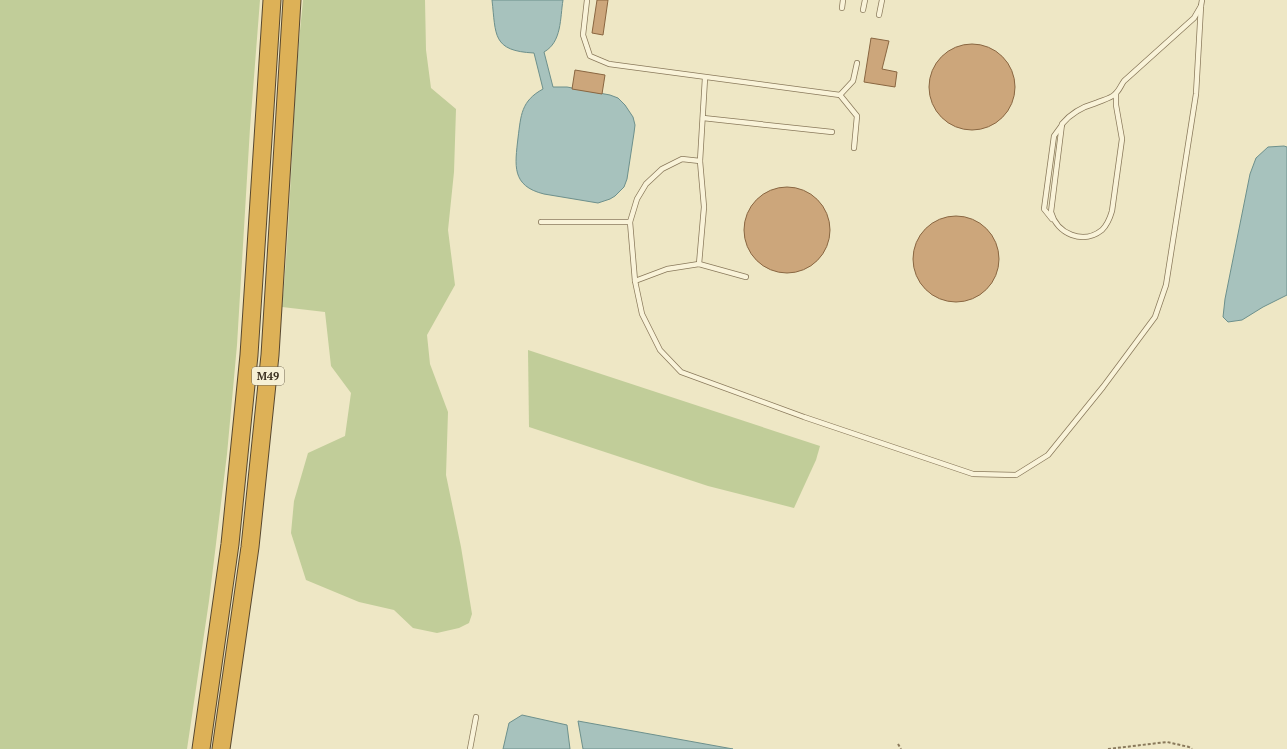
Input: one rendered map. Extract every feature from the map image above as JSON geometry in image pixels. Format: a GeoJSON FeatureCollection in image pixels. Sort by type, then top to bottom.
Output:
{"type":"FeatureCollection","features":[{"type":"Feature","properties":{"kind":"highway","name":"M49"},"geometry":{"type":"LineString","coordinates":[[201,749],[230,544],[249,355],[272,0]]}},
{"type":"Feature","properties":{"kind":"highway","name":"M49"},"geometry":{"type":"LineString","coordinates":[[221,749],[250,547],[270,354],[292,0]]}},
{"type":"Feature","properties":{"kind":"lane"},"geometry":{"type":"LineString","coordinates":[[587,0],[583,34],[590,56],[609,64],[840,95],[856,116],[854,148]]}},
{"type":"Feature","properties":{"kind":"lane"},"geometry":{"type":"LineString","coordinates":[[842,8],[843,0]]}},
{"type":"Feature","properties":{"kind":"lane"},"geometry":{"type":"LineString","coordinates":[[863,10],[865,0]]}},
{"type":"Feature","properties":{"kind":"lane"},"geometry":{"type":"LineString","coordinates":[[879,15],[882,0]]}},
{"type":"Feature","properties":{"kind":"lane"},"geometry":{"type":"LineString","coordinates":[[700,161],[682,159],[662,169],[646,184],[637,199],[630,222],[635,281],[642,314],[660,350],[681,372],[804,417],[973,474],[1016,474],[1048,456],[1103,387],[1155,317],[1166,286],[1196,94],[1202,0]]}},
{"type":"Feature","properties":{"kind":"lane"},"geometry":{"type":"LineString","coordinates":[[1116,94],[1116,105],[1122,139],[1110,219],[1102,230],[1089,236],[1069,234],[1064,232],[1056,224],[1044,209],[1054,136],[1062,124],[1075,111],[1085,106],[1106,100],[1116,94],[1124,81],[1189,22],[1201,6]]}},
{"type":"Feature","properties":{"kind":"lane"},"geometry":{"type":"LineString","coordinates":[[840,95],[853,81],[857,63]]}},
{"type":"Feature","properties":{"kind":"lane"},"geometry":{"type":"LineString","coordinates":[[699,264],[704,207],[700,161],[705,78]]}},
{"type":"Feature","properties":{"kind":"lane"},"geometry":{"type":"LineString","coordinates":[[703,118],[832,132]]}},
{"type":"Feature","properties":{"kind":"lane"},"geometry":{"type":"LineString","coordinates":[[1056,224],[1051,212],[1062,124]]}},
{"type":"Feature","properties":{"kind":"lane"},"geometry":{"type":"LineString","coordinates":[[541,222],[630,222]]}},
{"type":"Feature","properties":{"kind":"lane"},"geometry":{"type":"LineString","coordinates":[[635,281],[667,269],[699,264],[746,278]]}},
{"type":"Feature","properties":{"kind":"lane"},"geometry":{"type":"LineString","coordinates":[[470,749],[476,717]]}},
{"type":"Feature","properties":{"kind":"path"},"geometry":{"type":"LineString","coordinates":[[1108,749],[1167,742],[1192,749]]}},
{"type":"Feature","properties":{"kind":"path"},"geometry":{"type":"LineString","coordinates":[[898,744],[900,749]]}},
{"type":"Feature","properties":{"kind":"green space"},"geometry":{"type":"Polygon","coordinates":[[[0,0],[260,0],[250,128],[237,345],[227,454],[209,601],[187,749],[0,749],[0,0]]]}},
{"type":"Feature","properties":{"kind":"green space"},"geometry":{"type":"Polygon","coordinates":[[[303,0],[425,0],[426,50],[431,88],[456,109],[454,172],[448,230],[455,285],[427,335],[430,364],[448,412],[446,475],[461,547],[472,614],[469,623],[459,628],[437,633],[413,628],[394,610],[359,602],[306,580],[291,533],[294,501],[308,453],[345,436],[351,393],[331,366],[325,312],[282,307],[288,230],[296,77],[303,0]]]}},
{"type":"Feature","properties":{"kind":"green space"},"geometry":{"type":"Polygon","coordinates":[[[528,350],[820,446],[816,460],[794,508],[708,486],[529,427],[528,350]]]}},
{"type":"Feature","properties":{"kind":"water"},"geometry":{"type":"Polygon","coordinates":[[[492,0],[563,0],[557,36],[550,48],[544,52],[553,87],[567,87],[610,95],[618,98],[633,117],[635,125],[627,179],[624,187],[615,196],[598,203],[544,194],[526,186],[520,180],[516,165],[516,157],[521,116],[523,109],[530,98],[543,89],[534,53],[520,52],[510,49],[503,45],[499,39],[494,23],[492,0]]]}},
{"type":"Feature","properties":{"kind":"water"},"geometry":{"type":"Polygon","coordinates":[[[1268,147],[1287,147],[1287,295],[1242,320],[1228,322],[1223,317],[1225,299],[1250,174],[1256,158],[1268,147]]]}},
{"type":"Feature","properties":{"kind":"water"},"geometry":{"type":"Polygon","coordinates":[[[522,715],[567,725],[570,749],[503,749],[509,723],[522,715]]]}},
{"type":"Feature","properties":{"kind":"water"},"geometry":{"type":"Polygon","coordinates":[[[578,721],[733,749],[583,749],[578,721]]]}},
{"type":"Feature","properties":{"kind":"building"},"geometry":{"type":"Polygon","coordinates":[[[597,0],[608,0],[603,35],[592,33],[597,0]]]}},
{"type":"Feature","properties":{"kind":"building"},"geometry":{"type":"Polygon","coordinates":[[[871,38],[889,41],[882,69],[897,72],[895,87],[864,82],[871,38]]]}},
{"type":"Feature","properties":{"kind":"building"},"geometry":{"type":"Polygon","coordinates":[[[972,44],[989,47],[1003,56],[1012,70],[1015,87],[1012,104],[1003,118],[989,127],[972,130],[955,127],[941,118],[932,104],[929,87],[932,70],[941,56],[955,47],[972,44]]]}},
{"type":"Feature","properties":{"kind":"building"},"geometry":{"type":"Polygon","coordinates":[[[575,70],[605,75],[602,94],[572,89],[575,70]]]}},
{"type":"Feature","properties":{"kind":"building"},"geometry":{"type":"Polygon","coordinates":[[[787,187],[804,190],[818,199],[827,213],[830,230],[827,247],[818,261],[804,270],[787,273],[770,270],[756,261],[747,247],[744,230],[747,213],[756,199],[770,190],[787,187]]]}},
{"type":"Feature","properties":{"kind":"building"},"geometry":{"type":"Polygon","coordinates":[[[956,216],[973,219],[987,228],[996,242],[999,259],[996,276],[987,290],[973,299],[956,302],[939,299],[925,290],[916,276],[913,259],[916,242],[925,228],[939,219],[956,216]]]}}]}
